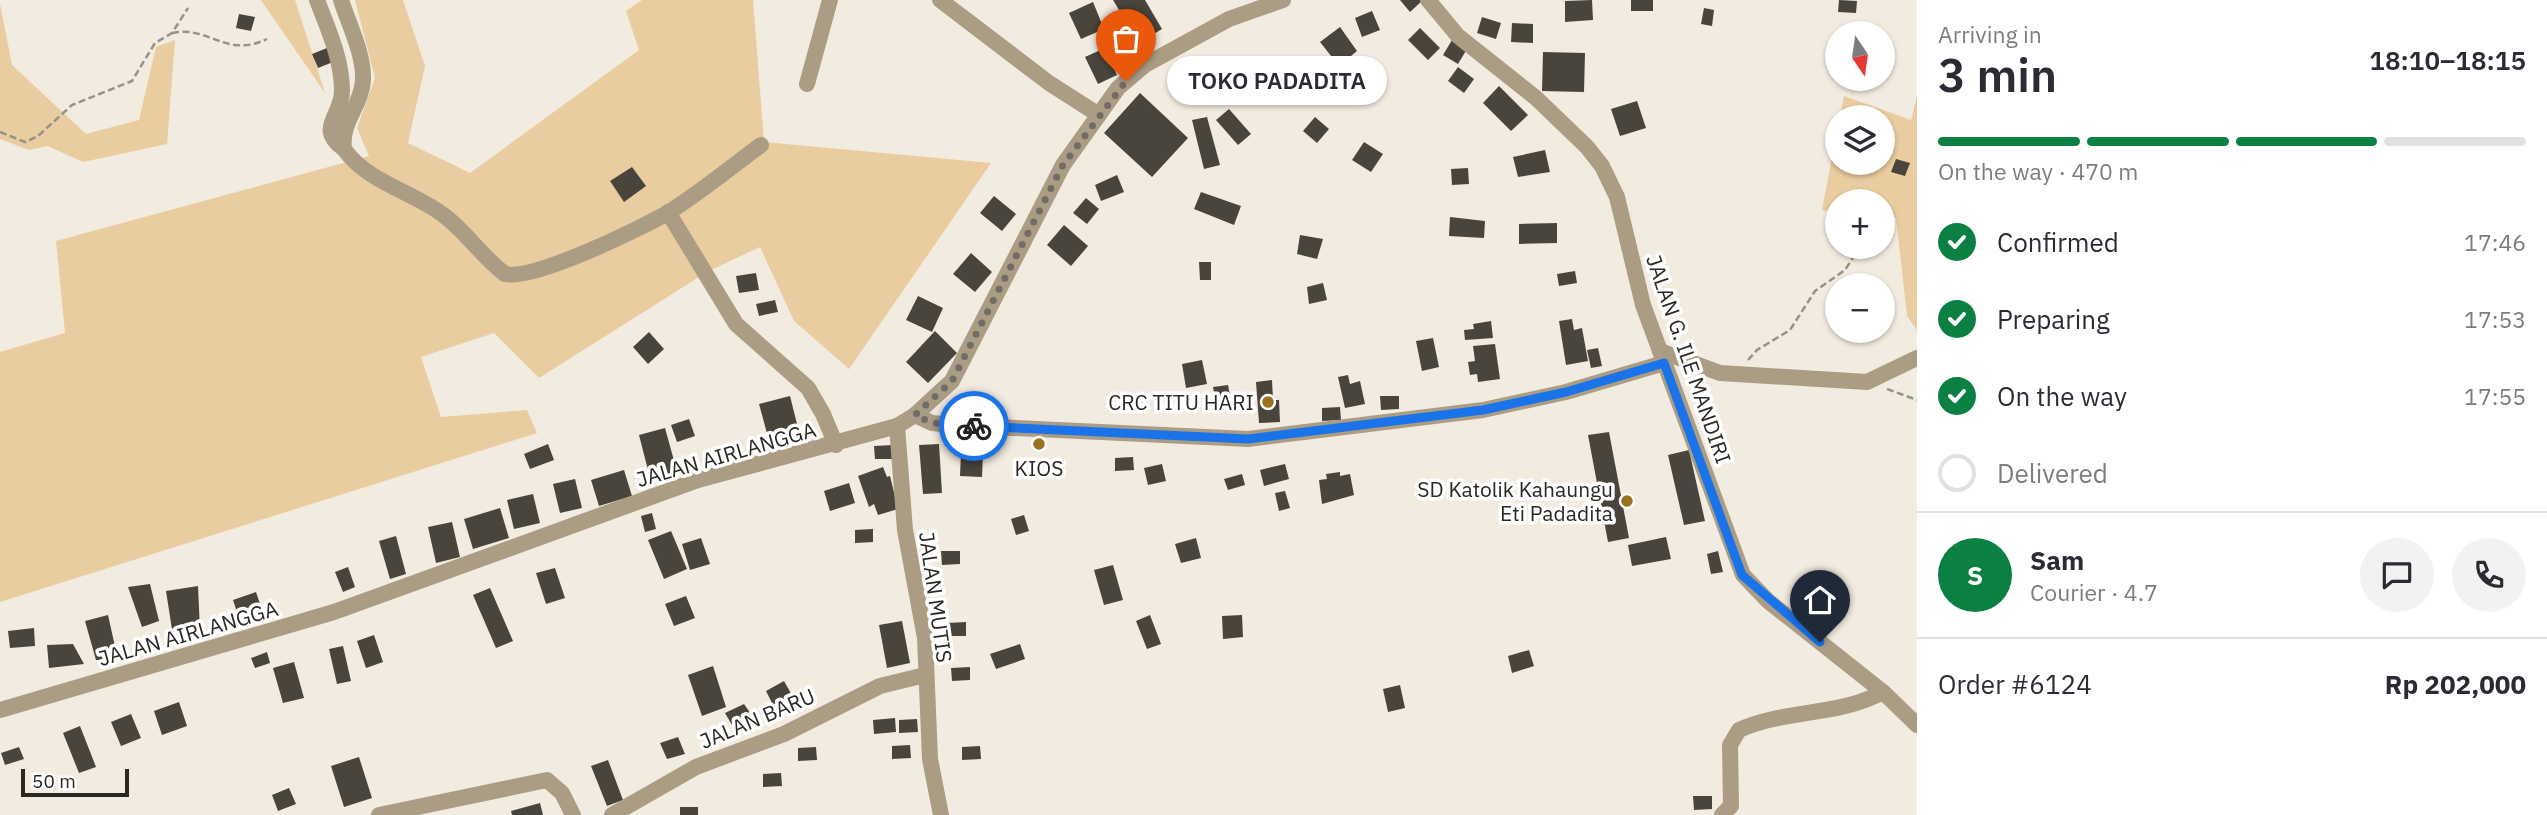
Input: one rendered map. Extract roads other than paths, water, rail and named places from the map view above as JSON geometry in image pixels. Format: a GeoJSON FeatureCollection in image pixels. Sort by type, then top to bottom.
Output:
{"type":"FeatureCollection","features":[{"type":"Feature","properties":{"kind":"street"},"geometry":{"type":"LineString","coordinates":[[317,0],[339,63],[342,92],[330,128],[331,135],[361,168],[440,212],[496,267],[512,276],[569,259],[668,212],[761,145]]}},
{"type":"Feature","properties":{"kind":"street"},"geometry":{"type":"LineString","coordinates":[[341,0],[361,60],[363,81],[345,128],[344,149]]}},
{"type":"Feature","properties":{"kind":"street"},"geometry":{"type":"LineString","coordinates":[[807,84],[830,0]]}},
{"type":"Feature","properties":{"kind":"street"},"geometry":{"type":"LineString","coordinates":[[940,0],[1049,83],[1099,115]]}},
{"type":"Feature","properties":{"kind":"street","name":"JALAN AIRLANGGA"},"geometry":{"type":"LineString","coordinates":[[0,710],[334,612],[698,480],[836,445],[897,426],[915,415],[952,381],[1051,186],[1118,88],[1145,65],[1241,13],[1283,0]]}},
{"type":"Feature","properties":{"kind":"street","name":"JALAN G. ILE MANDIRI"},"geometry":{"type":"LineString","coordinates":[[1428,0],[1458,36],[1536,99],[1587,147],[1602,166],[1617,197],[1633,270],[1662,357],[1742,575],[1768,601],[1882,692],[1917,725]]}},
{"type":"Feature","properties":{"kind":"street"},"geometry":{"type":"LineString","coordinates":[[668,212],[736,324],[808,388],[836,445]]}},
{"type":"Feature","properties":{"kind":"street"},"geometry":{"type":"LineString","coordinates":[[915,415],[932,423],[953,425],[1248,439],[1483,410],[1566,392],[1662,357],[1720,373],[1867,382],[1917,358]]}},
{"type":"Feature","properties":{"kind":"street","name":"JALAN MUTIS"},"geometry":{"type":"LineString","coordinates":[[897,426],[905,530],[925,639],[930,759],[941,815]]}},
{"type":"Feature","properties":{"kind":"street","name":"JALAN BARU"},"geometry":{"type":"LineString","coordinates":[[612,815],[696,767],[785,734],[880,686],[925,675]]}},
{"type":"Feature","properties":{"kind":"street"},"geometry":{"type":"LineString","coordinates":[[1722,815],[1731,806],[1730,745],[1739,730],[1764,721],[1844,708],[1882,692]]}},
{"type":"Feature","properties":{"kind":"street"},"geometry":{"type":"LineString","coordinates":[[379,815],[547,780],[562,793],[573,815]]}},
{"type":"Feature","properties":{"kind":"place","name":"TOKO PADADITA"},"geometry":{"type":"Point","coordinates":[1126,81]}},
{"type":"Feature","properties":{"kind":"place","name":"CRC TITU HARI"},"geometry":{"type":"Point","coordinates":[1268,402]}},
{"type":"Feature","properties":{"kind":"place","name":"KIOS"},"geometry":{"type":"Point","coordinates":[1039,444]}},
{"type":"Feature","properties":{"kind":"place","name":"SD Katolik Kahaungu Eti Padadita"},"geometry":{"type":"Point","coordinates":[1627,501]}}]}
